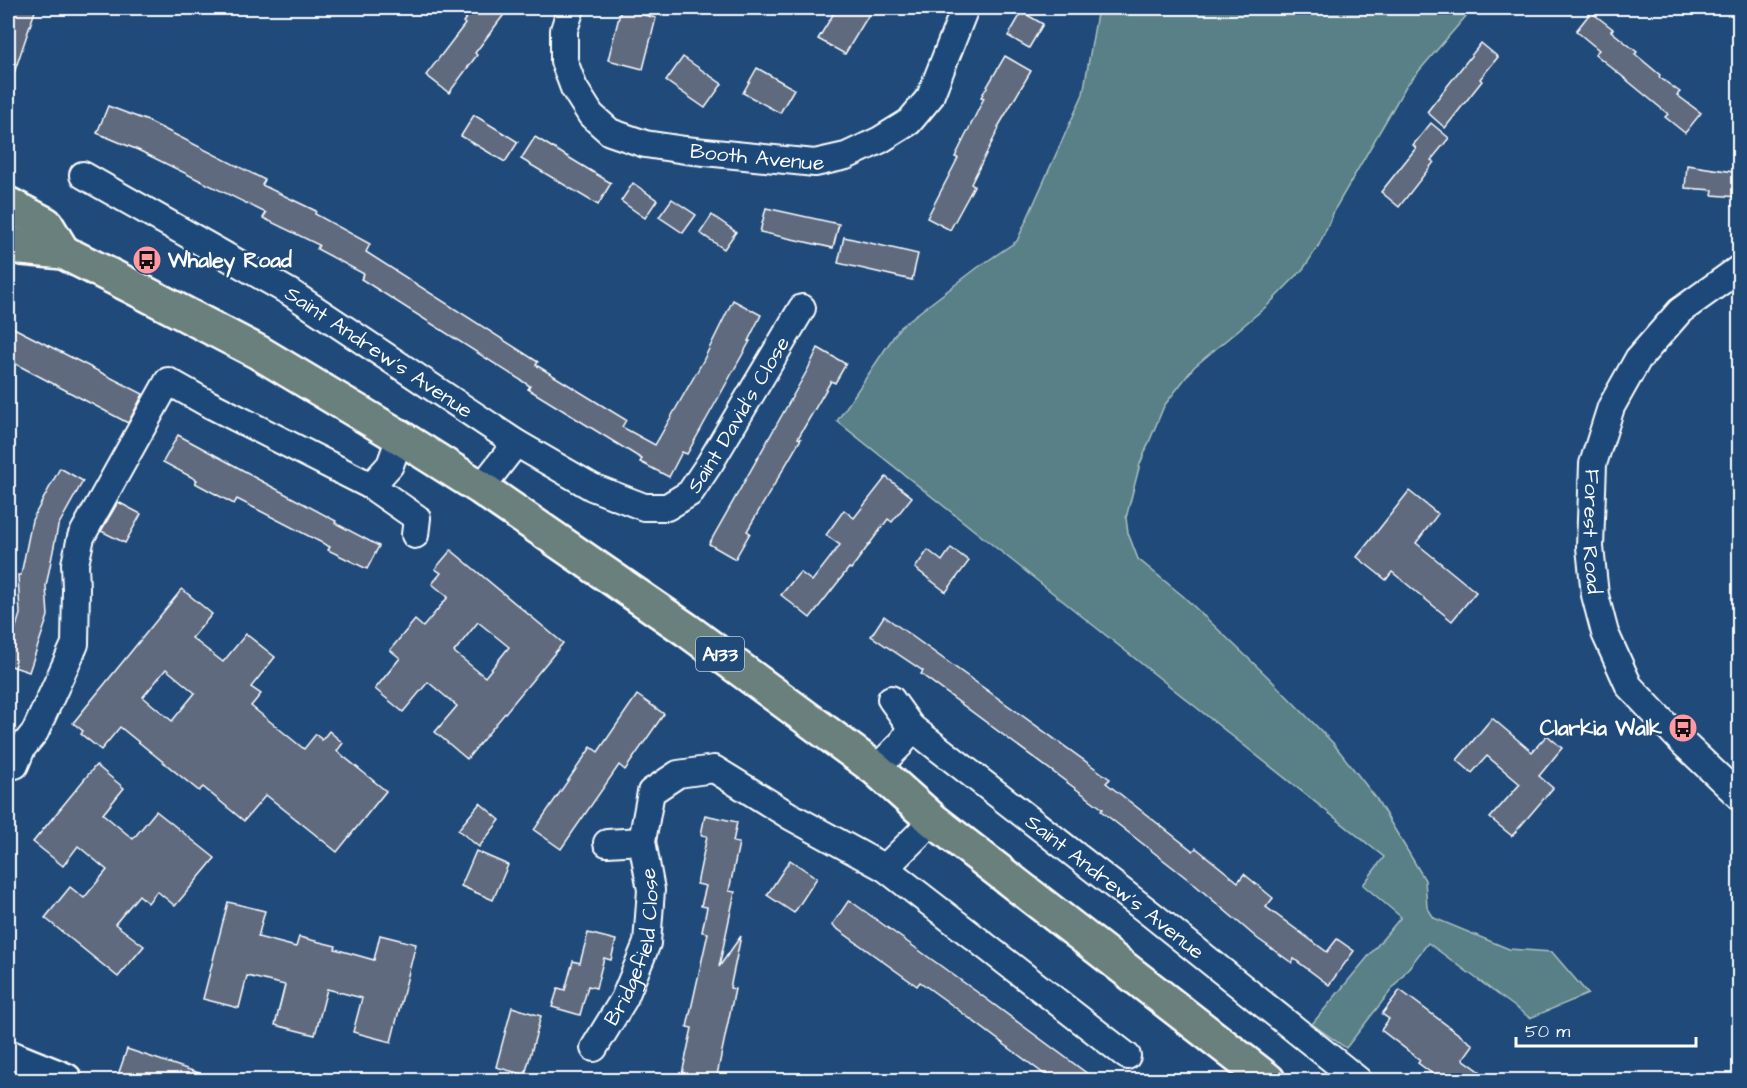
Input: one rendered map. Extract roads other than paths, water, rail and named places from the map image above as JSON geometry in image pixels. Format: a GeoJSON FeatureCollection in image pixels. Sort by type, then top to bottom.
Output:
{"type":"FeatureCollection","features":[{"type":"Feature","properties":{"kind":"main road"},"geometry":{"type":"LineString","coordinates":[[8,204],[46,224],[63,252]]}},
{"type":"Feature","properties":{"kind":"main road","name":"A133"},"geometry":{"type":"LineString","coordinates":[[8,241],[22,248],[63,252],[258,352],[481,488],[687,630],[876,769],[933,820],[1268,1080]]}},
{"type":"Feature","properties":{"kind":"street","name":"Booth Avenue"},"geometry":{"type":"LineString","coordinates":[[571,8],[564,30],[564,61],[574,88],[591,115],[610,132],[645,144],[815,163],[846,156],[880,140],[909,122],[930,97],[965,8]]}},
{"type":"Feature","properties":{"kind":"street","name":"Saint Andrew's Avenue"},"geometry":{"type":"LineString","coordinates":[[83,175],[291,293],[516,443],[592,487]]}},
{"type":"Feature","properties":{"kind":"street","name":"Forest Road"},"geometry":{"type":"LineString","coordinates":[[1740,268],[1680,311],[1638,359],[1611,407],[1593,464],[1590,547],[1595,595],[1605,633],[1629,686],[1683,743],[1740,797]]}},
{"type":"Feature","properties":{"kind":"street","name":"Saint David's Close"},"geometry":{"type":"LineString","coordinates":[[592,487],[644,507],[668,507],[690,493],[802,308]]}},
{"type":"Feature","properties":{"kind":"street"},"geometry":{"type":"LineString","coordinates":[[15,752],[35,732],[75,644],[75,564],[81,537],[168,381],[371,486],[417,518],[415,535]]}},
{"type":"Feature","properties":{"kind":"street"},"geometry":{"type":"LineString","coordinates":[[371,486],[390,465],[400,437]]}},
{"type":"Feature","properties":{"kind":"street"},"geometry":{"type":"LineString","coordinates":[[481,488],[516,443]]}},
{"type":"Feature","properties":{"kind":"street","name":"Saint Andrew's Avenue"},"geometry":{"type":"LineString","coordinates":[[891,699],[911,727],[1151,914],[1358,1080]]}},
{"type":"Feature","properties":{"kind":"street"},"geometry":{"type":"LineString","coordinates":[[876,769],[901,744],[911,727]]}},
{"type":"Feature","properties":{"kind":"street","name":"Bridgefield Close"},"geometry":{"type":"LineString","coordinates":[[594,1048],[624,999],[647,943],[651,890],[642,841],[651,792],[678,774],[714,769],[790,816],[885,868]]}},
{"type":"Feature","properties":{"kind":"street"},"geometry":{"type":"LineString","coordinates":[[933,820],[885,868],[1127,1056]]}},
{"type":"Feature","properties":{"kind":"street","name":"Bridgefield Close"},"geometry":{"type":"LineString","coordinates":[[607,843],[642,841]]}},
{"type":"Feature","properties":{"kind":"street"},"geometry":{"type":"LineString","coordinates":[[8,1057],[65,1080]]}},
{"type":"Feature","properties":{"kind":"place","name":"Whaley Road"},"geometry":{"type":"Point","coordinates":[147,260]}},
{"type":"Feature","properties":{"kind":"place","name":"Clarkia Walk"},"geometry":{"type":"Point","coordinates":[1683,728]}}]}
